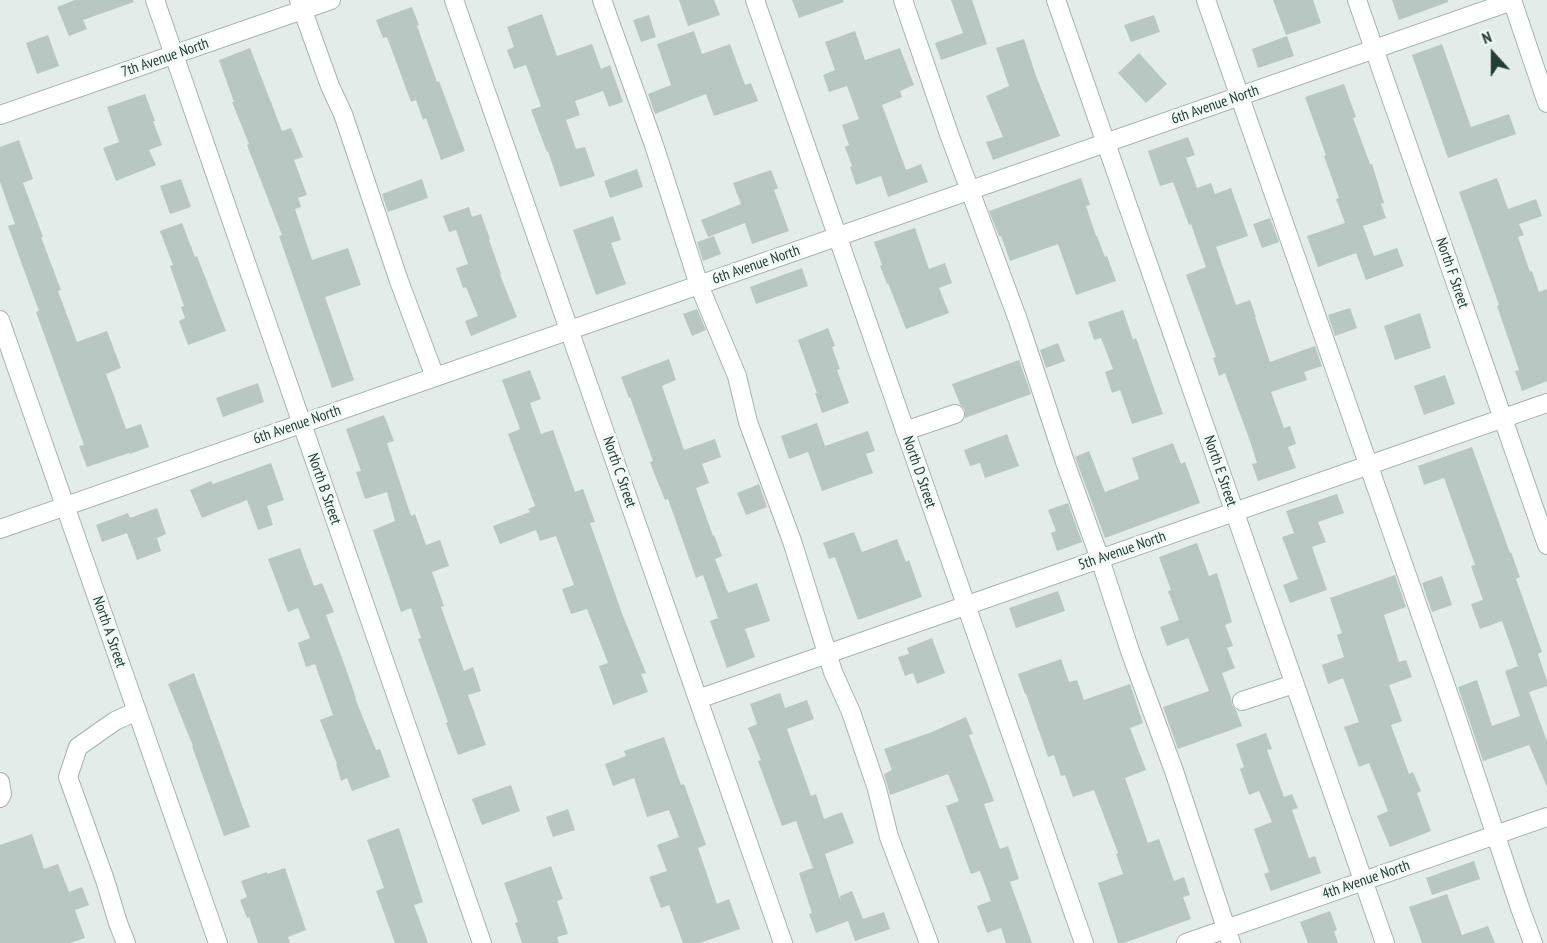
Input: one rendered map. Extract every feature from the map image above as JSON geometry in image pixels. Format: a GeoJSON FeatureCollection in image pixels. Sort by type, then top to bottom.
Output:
{"type":"FeatureCollection","features":[{"type":"Feature","properties":{"kind":"street","name":"North B Street"},"geometry":{"type":"LineString","coordinates":[[155,0],[482,943]]}},
{"type":"Feature","properties":{"kind":"street","name":"7th Avenue North"},"geometry":{"type":"LineString","coordinates":[[0,115],[174,55],[301,5],[331,0]]}},
{"type":"Feature","properties":{"kind":"street","name":"North C Street"},"geometry":{"type":"LineString","coordinates":[[454,0],[783,943]]}},
{"type":"Feature","properties":{"kind":"street"},"geometry":{"type":"LineString","coordinates":[[602,0],[654,145],[699,285],[737,376],[748,422],[792,541],[833,672],[851,712],[877,789],[889,837],[929,943]]}},
{"type":"Feature","properties":{"kind":"street","name":"North D Street"},"geometry":{"type":"LineString","coordinates":[[755,0],[1084,943]]}},
{"type":"Feature","properties":{"kind":"street"},"geometry":{"type":"LineString","coordinates":[[903,0],[1018,320],[1229,936]]}},
{"type":"Feature","properties":{"kind":"street","name":"North E Street"},"geometry":{"type":"LineString","coordinates":[[1056,0],[1385,943]]}},
{"type":"Feature","properties":{"kind":"street"},"geometry":{"type":"LineString","coordinates":[[1206,0],[1449,695],[1533,943]]}},
{"type":"Feature","properties":{"kind":"street","name":"North F Street"},"geometry":{"type":"LineString","coordinates":[[1357,0],[1547,545]]}},
{"type":"Feature","properties":{"kind":"street"},"geometry":{"type":"LineString","coordinates":[[1512,0],[1547,103]]}},
{"type":"Feature","properties":{"kind":"street","name":"6th Avenue North"},"geometry":{"type":"LineString","coordinates":[[0,529],[1512,0]]}},
{"type":"Feature","properties":{"kind":"street"},"geometry":{"type":"LineString","coordinates":[[301,5],[330,86],[343,114],[399,281],[435,377]]}},
{"type":"Feature","properties":{"kind":"street","name":"North A Street"},"geometry":{"type":"LineString","coordinates":[[0,320],[218,943]]}},
{"type":"Feature","properties":{"kind":"street","name":"5th Avenue North"},"geometry":{"type":"LineString","coordinates":[[698,699],[1547,403]]}},
{"type":"Feature","properties":{"kind":"street"},"geometry":{"type":"LineString","coordinates":[[905,431],[955,414]]}},
{"type":"Feature","properties":{"kind":"street"},"geometry":{"type":"LineString","coordinates":[[1242,702],[1294,684]]}},
{"type":"Feature","properties":{"kind":"street"},"geometry":{"type":"LineString","coordinates":[[126,943],[68,777],[78,747],[115,721],[136,711]]}},
{"type":"Feature","properties":{"kind":"street"},"geometry":{"type":"LineString","coordinates":[[0,782],[2,794],[0,798]]}},
{"type":"Feature","properties":{"kind":"street","name":"4th Avenue North"},"geometry":{"type":"LineString","coordinates":[[1186,943],[1229,936],[1363,881],[1547,817]]}},
{"type":"Feature","properties":{"kind":"building"},"geometry":{"type":"Polygon","coordinates":[[[75,0],[133,0],[134,2],[83,20],[87,29],[69,36],[57,7],[75,0]]]}},
{"type":"Feature","properties":{"kind":"building"},"geometry":{"type":"Polygon","coordinates":[[[679,0],[714,0],[720,15],[688,26],[679,0]]]}},
{"type":"Feature","properties":{"kind":"building"},"geometry":{"type":"Polygon","coordinates":[[[792,0],[843,0],[844,2],[799,18],[792,0]]]}},
{"type":"Feature","properties":{"kind":"building"},"geometry":{"type":"Polygon","coordinates":[[[951,0],[972,0],[987,44],[941,60],[935,43],[963,33],[951,0]]]}},
{"type":"Feature","properties":{"kind":"building"},"geometry":{"type":"Polygon","coordinates":[[[1273,0],[1313,0],[1321,23],[1286,35],[1273,0]]]}},
{"type":"Feature","properties":{"kind":"building"},"geometry":{"type":"Polygon","coordinates":[[[1392,0],[1448,0],[1448,2],[1399,20],[1392,0]]]}},
{"type":"Feature","properties":{"kind":"building"},"geometry":{"type":"Polygon","coordinates":[[[412,7],[437,82],[439,81],[465,151],[441,160],[426,118],[423,120],[416,100],[411,102],[387,37],[383,38],[376,20],[412,7]]]}},
{"type":"Feature","properties":{"kind":"building"},"geometry":{"type":"Polygon","coordinates":[[[542,14],[557,56],[592,44],[601,69],[610,65],[623,102],[609,107],[603,91],[575,101],[580,115],[566,120],[576,149],[585,147],[595,176],[560,187],[531,110],[541,106],[526,65],[514,69],[507,50],[514,47],[507,27],[542,14]]]}},
{"type":"Feature","properties":{"kind":"building"},"geometry":{"type":"Polygon","coordinates":[[[649,15],[656,37],[641,42],[633,20],[649,15]]]}},
{"type":"Feature","properties":{"kind":"building"},"geometry":{"type":"Polygon","coordinates":[[[1154,15],[1160,32],[1131,42],[1124,25],[1154,15]]]}},
{"type":"Feature","properties":{"kind":"building"},"geometry":{"type":"Polygon","coordinates":[[[694,31],[702,54],[730,44],[745,85],[751,83],[758,101],[714,116],[706,94],[655,114],[648,94],[671,85],[657,44],[694,31]]]}},
{"type":"Feature","properties":{"kind":"building"},"geometry":{"type":"Polygon","coordinates":[[[855,31],[865,60],[900,48],[914,85],[900,91],[902,97],[882,105],[906,170],[921,164],[928,182],[888,197],[881,176],[856,185],[845,147],[849,145],[842,125],[859,119],[847,86],[829,92],[823,75],[835,70],[825,42],[855,31]]]}},
{"type":"Feature","properties":{"kind":"building"},"geometry":{"type":"Polygon","coordinates":[[[48,35],[59,66],[37,74],[26,43],[48,35]]]}},
{"type":"Feature","properties":{"kind":"building"},"geometry":{"type":"Polygon","coordinates":[[[1287,36],[1294,56],[1258,68],[1252,49],[1287,36]]]}},
{"type":"Feature","properties":{"kind":"building"},"geometry":{"type":"Polygon","coordinates":[[[1024,39],[1060,136],[993,160],[986,142],[1003,137],[986,96],[1009,86],[996,48],[1024,39]]]}},
{"type":"Feature","properties":{"kind":"building"},"geometry":{"type":"Polygon","coordinates":[[[1442,44],[1471,127],[1509,114],[1516,134],[1448,158],[1412,55],[1442,44]]]}},
{"type":"Feature","properties":{"kind":"building"},"geometry":{"type":"Polygon","coordinates":[[[250,48],[282,131],[291,128],[303,157],[294,160],[307,195],[298,198],[301,207],[295,209],[312,260],[348,248],[361,285],[325,297],[354,380],[332,388],[279,236],[282,235],[247,145],[249,144],[232,102],[234,102],[219,60],[250,48]]]}},
{"type":"Feature","properties":{"kind":"building"},"geometry":{"type":"Polygon","coordinates":[[[1139,53],[1167,84],[1146,103],[1118,73],[1139,53]]]}},
{"type":"Feature","properties":{"kind":"building"},"geometry":{"type":"Polygon","coordinates":[[[1344,84],[1356,117],[1353,118],[1370,164],[1372,164],[1384,203],[1381,204],[1386,218],[1363,226],[1374,256],[1397,248],[1404,266],[1366,280],[1356,253],[1318,267],[1307,236],[1345,223],[1336,199],[1339,198],[1324,156],[1326,155],[1305,97],[1344,84]]]}},
{"type":"Feature","properties":{"kind":"building"},"geometry":{"type":"Polygon","coordinates":[[[145,94],[162,145],[149,150],[156,165],[116,181],[103,148],[119,142],[107,107],[145,94]]]}},
{"type":"Feature","properties":{"kind":"building"},"geometry":{"type":"Polygon","coordinates":[[[1188,137],[1195,155],[1186,158],[1197,188],[1211,183],[1215,194],[1231,188],[1248,236],[1216,247],[1236,305],[1250,300],[1270,362],[1315,346],[1322,366],[1304,372],[1307,380],[1271,392],[1284,428],[1290,426],[1296,444],[1288,447],[1296,468],[1258,481],[1252,464],[1257,463],[1250,441],[1225,373],[1219,376],[1213,358],[1216,357],[1186,275],[1206,267],[1173,182],[1160,186],[1148,151],[1188,137]]]}},
{"type":"Feature","properties":{"kind":"building"},"geometry":{"type":"Polygon","coordinates":[[[19,140],[33,179],[23,183],[77,342],[107,331],[121,368],[106,374],[126,429],[141,424],[149,447],[87,467],[79,446],[84,445],[8,226],[15,224],[0,182],[0,147],[19,140]]]}},
{"type":"Feature","properties":{"kind":"building"},"geometry":{"type":"Polygon","coordinates":[[[637,169],[643,187],[610,198],[604,181],[637,169]]]}},
{"type":"Feature","properties":{"kind":"building"},"geometry":{"type":"Polygon","coordinates":[[[771,170],[778,188],[774,190],[789,231],[752,244],[745,223],[708,237],[701,220],[741,204],[733,183],[771,170]]]}},
{"type":"Feature","properties":{"kind":"building"},"geometry":{"type":"Polygon","coordinates":[[[1081,178],[1090,205],[1086,206],[1096,236],[1105,257],[1107,256],[1116,281],[1076,295],[1058,244],[1010,261],[989,211],[1081,178]]]}},
{"type":"Feature","properties":{"kind":"building"},"geometry":{"type":"Polygon","coordinates":[[[1497,178],[1508,209],[1536,199],[1542,216],[1519,224],[1524,235],[1518,237],[1539,292],[1547,289],[1547,381],[1522,391],[1515,371],[1519,370],[1497,306],[1499,305],[1459,192],[1497,178]]]}},
{"type":"Feature","properties":{"kind":"building"},"geometry":{"type":"Polygon","coordinates":[[[181,179],[191,207],[170,214],[160,186],[181,179]]]}},
{"type":"Feature","properties":{"kind":"building"},"geometry":{"type":"Polygon","coordinates":[[[422,179],[428,198],[388,212],[382,194],[422,179]]]}},
{"type":"Feature","properties":{"kind":"building"},"geometry":{"type":"Polygon","coordinates":[[[469,207],[472,217],[481,214],[500,275],[517,317],[471,336],[465,321],[478,316],[466,287],[463,288],[456,268],[468,264],[456,230],[449,232],[443,216],[469,207]]]}},
{"type":"Feature","properties":{"kind":"building"},"geometry":{"type":"Polygon","coordinates":[[[613,216],[621,240],[611,243],[626,284],[596,295],[573,230],[613,216]]]}},
{"type":"Feature","properties":{"kind":"building"},"geometry":{"type":"Polygon","coordinates":[[[1270,218],[1279,242],[1262,248],[1253,224],[1270,218]]]}},
{"type":"Feature","properties":{"kind":"building"},"geometry":{"type":"Polygon","coordinates":[[[182,223],[226,331],[188,345],[179,321],[185,318],[181,307],[184,306],[170,266],[173,265],[160,231],[182,223]]]}},
{"type":"Feature","properties":{"kind":"building"},"geometry":{"type":"Polygon","coordinates":[[[915,228],[929,269],[945,263],[952,283],[939,288],[949,313],[906,329],[880,266],[882,265],[874,242],[915,228]]]}},
{"type":"Feature","properties":{"kind":"building"},"geometry":{"type":"Polygon","coordinates":[[[714,236],[721,254],[703,261],[697,242],[714,236]]]}},
{"type":"Feature","properties":{"kind":"building"},"geometry":{"type":"Polygon","coordinates":[[[802,268],[808,286],[756,304],[750,287],[802,268]]]}},
{"type":"Feature","properties":{"kind":"building"},"geometry":{"type":"Polygon","coordinates":[[[1350,308],[1357,328],[1335,336],[1328,315],[1350,308]]]}},
{"type":"Feature","properties":{"kind":"building"},"geometry":{"type":"Polygon","coordinates":[[[697,309],[706,330],[692,336],[683,314],[697,309]]]}},
{"type":"Feature","properties":{"kind":"building"},"geometry":{"type":"Polygon","coordinates":[[[1123,310],[1133,340],[1136,338],[1163,414],[1132,424],[1120,390],[1112,393],[1105,372],[1113,369],[1101,338],[1094,340],[1088,322],[1123,310]]]}},
{"type":"Feature","properties":{"kind":"building"},"geometry":{"type":"Polygon","coordinates":[[[1420,313],[1431,348],[1395,360],[1384,326],[1420,313]]]}},
{"type":"Feature","properties":{"kind":"building"},"geometry":{"type":"Polygon","coordinates":[[[828,328],[840,369],[837,370],[849,403],[822,413],[798,340],[828,328]]]}},
{"type":"Feature","properties":{"kind":"building"},"geometry":{"type":"Polygon","coordinates":[[[1058,343],[1065,361],[1046,368],[1040,350],[1058,343]]]}},
{"type":"Feature","properties":{"kind":"building"},"geometry":{"type":"Polygon","coordinates":[[[669,359],[676,380],[662,386],[684,450],[715,439],[721,457],[702,464],[709,483],[696,488],[722,556],[715,559],[728,593],[757,583],[770,621],[745,629],[755,657],[727,668],[710,621],[718,618],[703,575],[696,578],[668,499],[665,500],[650,462],[653,461],[621,377],[669,359]]]}},
{"type":"Feature","properties":{"kind":"building"},"geometry":{"type":"Polygon","coordinates":[[[1019,360],[1031,394],[965,418],[965,410],[952,384],[1019,360]]]}},
{"type":"Feature","properties":{"kind":"building"},"geometry":{"type":"Polygon","coordinates":[[[530,370],[541,399],[530,403],[541,434],[553,430],[575,492],[583,489],[595,522],[590,523],[646,673],[641,674],[648,692],[613,705],[599,666],[608,663],[587,609],[571,614],[562,589],[574,585],[556,536],[540,541],[536,530],[500,544],[493,526],[530,512],[528,509],[535,506],[508,434],[520,429],[502,380],[530,370]]]}},
{"type":"Feature","properties":{"kind":"building"},"geometry":{"type":"Polygon","coordinates":[[[1445,375],[1455,404],[1424,415],[1414,386],[1445,375]]]}},
{"type":"Feature","properties":{"kind":"building"},"geometry":{"type":"Polygon","coordinates":[[[258,383],[264,402],[223,417],[216,398],[258,383]]]}},
{"type":"Feature","properties":{"kind":"building"},"geometry":{"type":"Polygon","coordinates":[[[384,415],[394,441],[387,443],[411,516],[415,514],[426,545],[440,540],[449,566],[432,572],[444,606],[441,607],[464,671],[473,667],[481,691],[468,695],[486,745],[458,755],[418,639],[421,638],[411,608],[401,612],[373,530],[395,521],[387,492],[365,499],[356,472],[361,471],[346,429],[384,415]]]}},
{"type":"Feature","properties":{"kind":"building"},"geometry":{"type":"Polygon","coordinates":[[[817,423],[825,446],[868,431],[875,451],[866,454],[873,473],[822,491],[808,452],[789,459],[781,436],[817,423]]]}},
{"type":"Feature","properties":{"kind":"building"},"geometry":{"type":"Polygon","coordinates":[[[1007,434],[1019,466],[985,478],[980,463],[970,466],[964,450],[1007,434]]]}},
{"type":"Feature","properties":{"kind":"building"},"geometry":{"type":"Polygon","coordinates":[[[1173,443],[1181,464],[1185,462],[1200,503],[1105,538],[1075,457],[1089,451],[1105,492],[1139,479],[1132,458],[1173,443]]]}},
{"type":"Feature","properties":{"kind":"building"},"geometry":{"type":"Polygon","coordinates":[[[1472,447],[1520,577],[1516,579],[1542,652],[1538,654],[1547,686],[1529,692],[1547,741],[1547,787],[1529,745],[1483,761],[1458,687],[1477,680],[1492,726],[1520,716],[1505,671],[1518,666],[1502,621],[1480,629],[1471,604],[1483,600],[1471,566],[1475,565],[1444,478],[1424,485],[1418,466],[1472,447]]]}},
{"type":"Feature","properties":{"kind":"building"},"geometry":{"type":"Polygon","coordinates":[[[271,463],[284,500],[267,506],[273,525],[258,530],[247,500],[202,518],[190,490],[211,481],[213,484],[271,463]]]}},
{"type":"Feature","properties":{"kind":"building"},"geometry":{"type":"Polygon","coordinates":[[[759,484],[767,507],[746,515],[737,493],[759,484]]]}},
{"type":"Feature","properties":{"kind":"building"},"geometry":{"type":"Polygon","coordinates":[[[1337,494],[1344,513],[1318,522],[1326,542],[1312,547],[1327,590],[1290,603],[1283,585],[1298,579],[1282,537],[1294,533],[1286,511],[1337,494]]]}},
{"type":"Feature","properties":{"kind":"building"},"geometry":{"type":"Polygon","coordinates":[[[1068,503],[1082,542],[1057,551],[1051,533],[1056,531],[1048,510],[1068,503]]]}},
{"type":"Feature","properties":{"kind":"building"},"geometry":{"type":"Polygon","coordinates":[[[157,508],[166,534],[157,538],[161,551],[137,560],[127,533],[102,542],[96,525],[128,513],[130,518],[157,508]]]}},
{"type":"Feature","properties":{"kind":"building"},"geometry":{"type":"Polygon","coordinates":[[[854,532],[862,552],[897,539],[906,562],[909,560],[922,597],[858,620],[835,557],[829,559],[823,543],[854,532]]]}},
{"type":"Feature","properties":{"kind":"building"},"geometry":{"type":"Polygon","coordinates":[[[1197,543],[1209,576],[1217,573],[1232,622],[1225,625],[1233,646],[1227,648],[1235,668],[1222,673],[1232,705],[1242,726],[1178,749],[1163,707],[1209,691],[1188,638],[1167,646],[1160,627],[1179,620],[1159,557],[1197,543]]]}},
{"type":"Feature","properties":{"kind":"building"},"geometry":{"type":"Polygon","coordinates":[[[300,548],[314,586],[322,583],[334,612],[326,615],[355,698],[376,750],[380,749],[390,777],[352,791],[347,778],[341,781],[320,720],[333,715],[315,664],[306,667],[298,643],[310,638],[298,608],[288,612],[268,559],[300,548]]]}},
{"type":"Feature","properties":{"kind":"building"},"geometry":{"type":"Polygon","coordinates":[[[1395,575],[1406,607],[1384,615],[1399,662],[1406,660],[1412,677],[1389,685],[1402,721],[1391,725],[1409,774],[1413,772],[1421,791],[1417,793],[1431,831],[1390,847],[1377,816],[1388,811],[1369,763],[1359,767],[1344,727],[1359,722],[1343,678],[1328,684],[1322,665],[1344,657],[1337,635],[1342,633],[1330,598],[1395,575]]]}},
{"type":"Feature","properties":{"kind":"building"},"geometry":{"type":"Polygon","coordinates":[[[1442,576],[1452,605],[1432,612],[1422,583],[1442,576]]]}},
{"type":"Feature","properties":{"kind":"building"},"geometry":{"type":"Polygon","coordinates":[[[1058,591],[1065,611],[1016,628],[1009,608],[1058,591]]]}},
{"type":"Feature","properties":{"kind":"building"},"geometry":{"type":"Polygon","coordinates":[[[932,638],[945,673],[917,684],[913,673],[905,676],[898,657],[909,654],[907,648],[932,638]]]}},
{"type":"Feature","properties":{"kind":"building"},"geometry":{"type":"Polygon","coordinates":[[[1061,659],[1069,682],[1077,680],[1084,700],[1130,684],[1143,723],[1130,728],[1146,770],[1125,778],[1148,843],[1159,839],[1174,881],[1184,877],[1190,895],[1183,897],[1191,919],[1124,943],[1118,943],[1098,883],[1123,874],[1116,854],[1118,853],[1094,790],[1073,797],[1065,775],[1061,776],[1054,755],[1048,757],[1018,674],[1061,659]]]}},
{"type":"Feature","properties":{"kind":"building"},"geometry":{"type":"Polygon","coordinates":[[[194,673],[250,827],[224,836],[193,746],[168,684],[194,673]]]}},
{"type":"Feature","properties":{"kind":"building"},"geometry":{"type":"Polygon","coordinates":[[[780,693],[785,708],[807,700],[814,719],[787,729],[811,796],[816,794],[824,819],[842,812],[854,843],[825,854],[841,902],[840,896],[852,891],[863,919],[884,912],[890,929],[855,941],[848,921],[816,933],[799,873],[813,868],[796,821],[782,826],[748,728],[757,724],[750,704],[780,693]]]}},
{"type":"Feature","properties":{"kind":"building"},"geometry":{"type":"Polygon","coordinates":[[[966,717],[973,734],[969,735],[994,801],[984,804],[1000,849],[1008,846],[1019,879],[1010,882],[1032,943],[1006,943],[1001,928],[987,933],[977,906],[991,901],[980,871],[971,874],[946,806],[959,801],[948,774],[890,795],[884,774],[892,770],[884,749],[966,717]]]}},
{"type":"Feature","properties":{"kind":"building"},"geometry":{"type":"Polygon","coordinates":[[[1266,733],[1272,749],[1267,750],[1284,797],[1292,794],[1298,808],[1292,810],[1309,858],[1315,856],[1321,873],[1271,891],[1264,874],[1269,872],[1254,829],[1272,822],[1259,791],[1249,795],[1240,769],[1244,767],[1236,744],[1266,733]]]}},
{"type":"Feature","properties":{"kind":"building"},"geometry":{"type":"Polygon","coordinates":[[[664,737],[706,845],[698,848],[717,904],[729,899],[740,929],[700,943],[683,943],[669,905],[661,908],[649,877],[667,871],[657,845],[679,837],[669,810],[647,817],[634,778],[613,786],[605,764],[626,756],[624,751],[664,737]]]}},
{"type":"Feature","properties":{"kind":"building"},"geometry":{"type":"Polygon","coordinates":[[[511,785],[520,811],[482,825],[472,799],[511,785]]]}},
{"type":"Feature","properties":{"kind":"building"},"geometry":{"type":"Polygon","coordinates":[[[568,809],[575,830],[553,837],[546,817],[568,809]]]}},
{"type":"Feature","properties":{"kind":"building"},"geometry":{"type":"Polygon","coordinates":[[[399,828],[423,902],[414,905],[428,943],[395,943],[376,891],[384,888],[367,840],[399,828]]]}},
{"type":"Feature","properties":{"kind":"building"},"geometry":{"type":"Polygon","coordinates":[[[32,834],[44,869],[58,864],[69,892],[82,887],[89,905],[75,910],[85,938],[70,943],[0,943],[0,845],[32,834]]]}},
{"type":"Feature","properties":{"kind":"building"},"geometry":{"type":"Polygon","coordinates":[[[1474,861],[1480,879],[1432,895],[1426,878],[1474,861]]]}},
{"type":"Feature","properties":{"kind":"building"},"geometry":{"type":"Polygon","coordinates":[[[551,866],[563,899],[557,901],[568,934],[557,937],[559,943],[522,943],[515,923],[518,922],[504,883],[551,866]]]}},
{"type":"Feature","properties":{"kind":"building"},"geometry":{"type":"Polygon","coordinates":[[[285,868],[306,930],[288,937],[290,943],[258,943],[240,900],[247,897],[241,881],[285,868]]]}},
{"type":"Feature","properties":{"kind":"building"},"geometry":{"type":"Polygon","coordinates":[[[1447,894],[1462,935],[1488,926],[1495,943],[1422,943],[1409,907],[1447,894]]]}},
{"type":"Feature","properties":{"kind":"building"},"geometry":{"type":"Polygon","coordinates":[[[1330,911],[1337,930],[1334,931],[1338,943],[1308,943],[1300,922],[1330,911]]]}}]}
